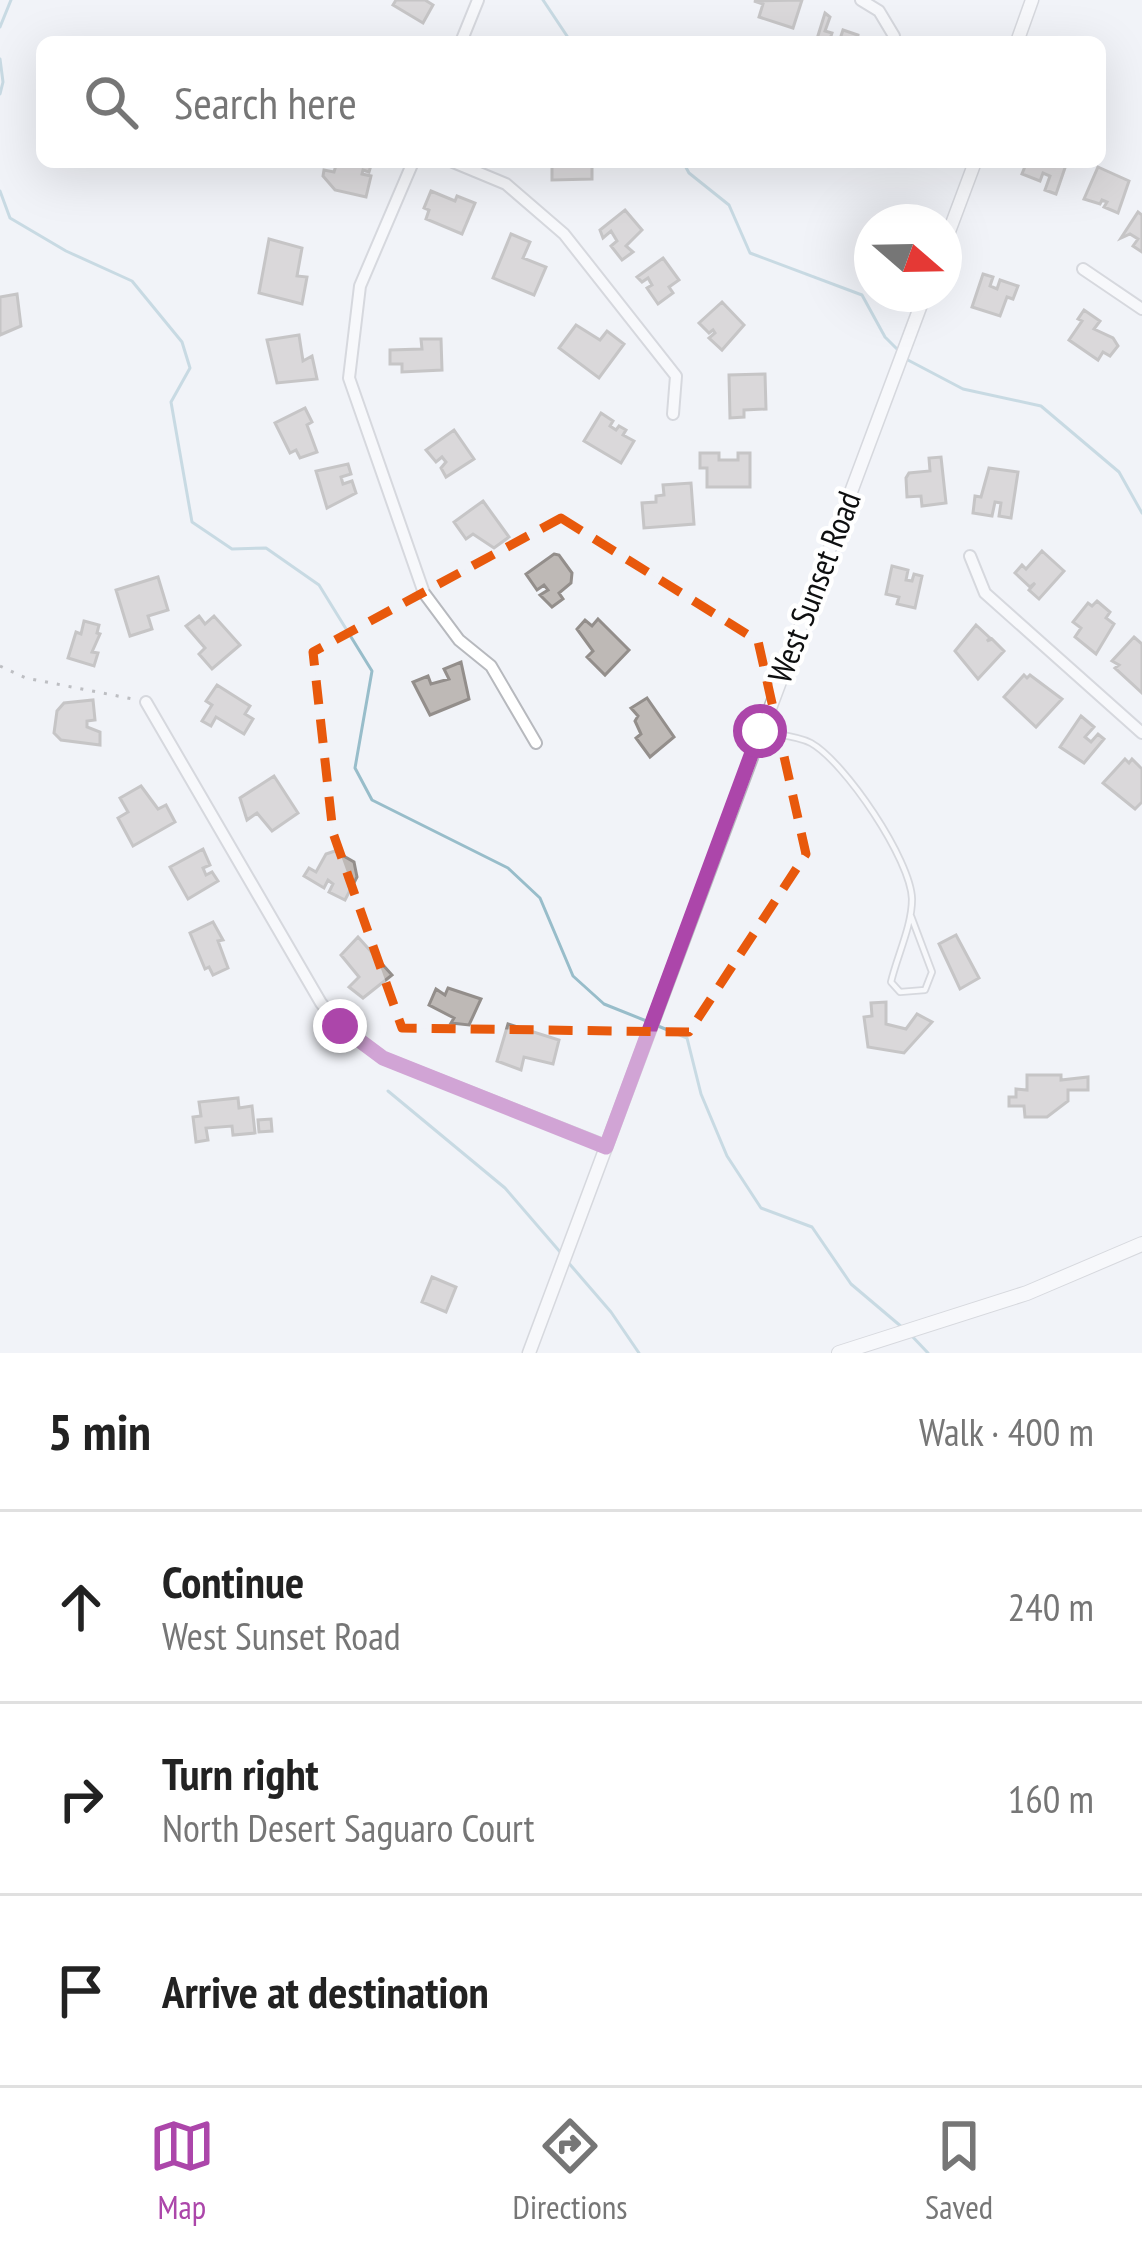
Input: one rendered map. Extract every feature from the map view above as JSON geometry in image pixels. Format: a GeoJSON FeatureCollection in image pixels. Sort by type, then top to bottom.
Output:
{"type":"FeatureCollection","features":[{"type":"Feature","properties":{"kind":"main road"},"geometry":{"type":"LineString","coordinates":[[839,1353],[1027,1293],[1142,1244]]}},
{"type":"Feature","properties":{"kind":"street"},"geometry":{"type":"LineString","coordinates":[[463,36],[478,0]]}},
{"type":"Feature","properties":{"kind":"street"},"geometry":{"type":"LineString","coordinates":[[860,0],[879,11],[895,36]]}},
{"type":"Feature","properties":{"kind":"street"},"geometry":{"type":"LineString","coordinates":[[1019,36],[1032,0]]}},
{"type":"Feature","properties":{"kind":"street"},"geometry":{"type":"LineString","coordinates":[[410,168],[359,286],[350,378],[424,593],[459,640],[491,666],[536,743]]}},
{"type":"Feature","properties":{"kind":"street"},"geometry":{"type":"LineString","coordinates":[[467,168],[506,184],[564,234],[676,376],[674,414]]}},
{"type":"Feature","properties":{"kind":"street"},"geometry":{"type":"LineString","coordinates":[[959,204],[973,168]]}},
{"type":"Feature","properties":{"kind":"street"},"geometry":{"type":"LineString","coordinates":[[1083,269],[1142,309]]}},
{"type":"Feature","properties":{"kind":"street","name":"West Sunset Road"},"geometry":{"type":"LineString","coordinates":[[529,1353],[919,312]]}},
{"type":"Feature","properties":{"kind":"street"},"geometry":{"type":"LineString","coordinates":[[970,556],[986,593],[1142,733]]}},
{"type":"Feature","properties":{"kind":"street"},"geometry":{"type":"LineString","coordinates":[[146,702],[321,1004],[340,1026],[383,1058],[606,1147]]}},
{"type":"Feature","properties":{"kind":"lane"},"geometry":{"type":"LineString","coordinates":[[760,731],[808,741],[832,758],[899,854],[908,873],[910,916],[891,982],[900,992],[925,990],[932,972],[910,916]]}},
{"type":"Feature","properties":{"kind":"path"},"geometry":{"type":"LineString","coordinates":[[0,666],[26,678],[146,702]]}},
{"type":"Feature","properties":{"kind":"highlighted area"},"geometry":{"type":"Polygon","coordinates":[[[561,518],[758,641],[806,854],[689,1032],[402,1028],[333,833],[313,652],[561,518]]]}},
{"type":"Feature","properties":{"kind":"building"},"geometry":{"type":"Polygon","coordinates":[[[396,0],[425,0],[433,5],[423,23],[393,5],[396,0]]]}},
{"type":"Feature","properties":{"kind":"building"},"geometry":{"type":"Polygon","coordinates":[[[802,0],[793,28],[759,17],[763,4],[754,1],[802,0]]]}},
{"type":"Feature","properties":{"kind":"building"},"geometry":{"type":"Polygon","coordinates":[[[825,13],[830,17],[825,31],[832,33],[818,36],[825,13]]]}},
{"type":"Feature","properties":{"kind":"building"},"geometry":{"type":"Polygon","coordinates":[[[335,168],[370,168],[362,174],[371,176],[366,197],[335,190],[323,176],[324,170],[334,172],[335,168]]]}},
{"type":"Feature","properties":{"kind":"building"},"geometry":{"type":"Polygon","coordinates":[[[552,168],[592,168],[592,179],[552,180],[552,168]]]}},
{"type":"Feature","properties":{"kind":"building"},"geometry":{"type":"Polygon","coordinates":[[[1024,168],[1065,168],[1056,194],[1045,190],[1050,176],[1043,173],[1040,181],[1022,174],[1024,168]]]}},
{"type":"Feature","properties":{"kind":"building"},"geometry":{"type":"Polygon","coordinates":[[[1098,168],[1129,181],[1118,213],[1104,207],[1107,202],[1084,199],[1098,168]]]}},
{"type":"Feature","properties":{"kind":"building"},"geometry":{"type":"Polygon","coordinates":[[[431,191],[475,203],[462,234],[426,219],[429,210],[424,208],[431,191]]]}},
{"type":"Feature","properties":{"kind":"building"},"geometry":{"type":"Polygon","coordinates":[[[625,210],[642,230],[626,246],[633,252],[622,260],[611,246],[617,241],[611,231],[603,238],[600,230],[625,210]]]}},
{"type":"Feature","properties":{"kind":"building"},"geometry":{"type":"Polygon","coordinates":[[[1138,212],[1142,215],[1142,252],[1133,246],[1138,239],[1130,234],[1121,238],[1138,212]]]}},
{"type":"Feature","properties":{"kind":"building"},"geometry":{"type":"Polygon","coordinates":[[[511,234],[530,242],[523,258],[546,267],[534,295],[493,278],[511,234]]]}},
{"type":"Feature","properties":{"kind":"building"},"geometry":{"type":"Polygon","coordinates":[[[269,239],[302,248],[297,276],[307,277],[302,304],[259,293],[269,239]]]}},
{"type":"Feature","properties":{"kind":"building"},"geometry":{"type":"Polygon","coordinates":[[[663,258],[679,280],[669,287],[673,293],[658,304],[647,288],[652,285],[648,278],[642,282],[637,277],[663,258]]]}},
{"type":"Feature","properties":{"kind":"building"},"geometry":{"type":"Polygon","coordinates":[[[983,274],[993,277],[990,286],[997,289],[1000,280],[1018,286],[1013,299],[1007,297],[1000,316],[972,307],[983,274]]]}},
{"type":"Feature","properties":{"kind":"building"},"geometry":{"type":"Polygon","coordinates":[[[17,294],[21,326],[0,335],[0,297],[17,294]]]}},
{"type":"Feature","properties":{"kind":"building"},"geometry":{"type":"Polygon","coordinates":[[[722,302],[744,325],[722,350],[709,338],[713,330],[709,333],[699,323],[722,302]]]}},
{"type":"Feature","properties":{"kind":"building"},"geometry":{"type":"Polygon","coordinates":[[[1084,310],[1100,321],[1094,329],[1113,338],[1118,346],[1110,356],[1103,352],[1098,360],[1069,340],[1084,310]]]}},
{"type":"Feature","properties":{"kind":"building"},"geometry":{"type":"Polygon","coordinates":[[[576,325],[600,340],[607,331],[624,344],[599,378],[559,348],[576,325]]]}},
{"type":"Feature","properties":{"kind":"building"},"geometry":{"type":"Polygon","coordinates":[[[299,335],[303,361],[312,356],[317,379],[277,383],[267,340],[299,335]]]}},
{"type":"Feature","properties":{"kind":"building"},"geometry":{"type":"Polygon","coordinates":[[[421,339],[441,339],[442,370],[402,372],[402,364],[390,364],[390,350],[422,349],[421,339]]]}},
{"type":"Feature","properties":{"kind":"building"},"geometry":{"type":"Polygon","coordinates":[[[765,374],[766,409],[744,410],[744,417],[730,418],[729,375],[765,374]]]}},
{"type":"Feature","properties":{"kind":"building"},"geometry":{"type":"Polygon","coordinates":[[[305,408],[317,452],[300,458],[296,450],[290,453],[275,423],[305,408]]]}},
{"type":"Feature","properties":{"kind":"building"},"geometry":{"type":"Polygon","coordinates":[[[601,413],[613,421],[610,426],[626,430],[623,435],[634,441],[621,463],[584,441],[601,413]]]}},
{"type":"Feature","properties":{"kind":"building"},"geometry":{"type":"Polygon","coordinates":[[[454,430],[474,459],[446,477],[441,468],[446,462],[442,457],[436,462],[426,450],[454,430]]]}},
{"type":"Feature","properties":{"kind":"building"},"geometry":{"type":"Polygon","coordinates":[[[700,453],[738,460],[738,453],[750,453],[750,487],[707,487],[707,468],[700,468],[700,453]]]}},
{"type":"Feature","properties":{"kind":"building"},"geometry":{"type":"Polygon","coordinates":[[[941,457],[946,503],[922,506],[921,496],[907,497],[906,478],[909,473],[930,471],[929,458],[941,457]]]}},
{"type":"Feature","properties":{"kind":"building"},"geometry":{"type":"Polygon","coordinates":[[[348,464],[351,474],[341,477],[343,484],[352,481],[356,493],[327,508],[316,471],[348,464]]]}},
{"type":"Feature","properties":{"kind":"building"},"geometry":{"type":"Polygon","coordinates":[[[989,468],[1018,472],[1011,518],[999,516],[1001,503],[995,502],[992,516],[973,513],[975,496],[981,497],[989,468]]]}},
{"type":"Feature","properties":{"kind":"building"},"geometry":{"type":"Polygon","coordinates":[[[691,483],[694,524],[644,528],[642,503],[656,502],[656,496],[664,495],[663,485],[691,483]]]}},
{"type":"Feature","properties":{"kind":"building"},"geometry":{"type":"Polygon","coordinates":[[[483,501],[509,537],[494,548],[473,534],[466,539],[454,522],[483,501]]]}},
{"type":"Feature","properties":{"kind":"building"},"geometry":{"type":"Polygon","coordinates":[[[1042,551],[1064,571],[1039,599],[1029,590],[1035,583],[1030,587],[1015,573],[1022,565],[1026,569],[1042,551]]]}},
{"type":"Feature","properties":{"kind":"building"},"geometry":{"type":"Polygon","coordinates":[[[554,554],[572,573],[571,583],[559,593],[563,599],[552,607],[540,595],[548,590],[544,585],[537,590],[526,574],[554,554]]]}},
{"type":"Feature","properties":{"kind":"building"},"geometry":{"type":"Polygon","coordinates":[[[892,566],[908,570],[906,580],[912,581],[914,574],[922,576],[915,608],[897,604],[899,597],[886,594],[892,566]]]}},
{"type":"Feature","properties":{"kind":"building"},"geometry":{"type":"Polygon","coordinates":[[[158,577],[168,610],[148,616],[152,629],[130,636],[116,590],[158,577]]]}},
{"type":"Feature","properties":{"kind":"building"},"geometry":{"type":"Polygon","coordinates":[[[1097,601],[1110,612],[1106,618],[1114,624],[1096,654],[1075,637],[1081,628],[1073,622],[1088,603],[1092,606],[1097,601]]]}},
{"type":"Feature","properties":{"kind":"building"},"geometry":{"type":"Polygon","coordinates":[[[199,616],[205,624],[214,616],[240,645],[212,669],[199,654],[205,648],[186,626],[199,616]]]}},
{"type":"Feature","properties":{"kind":"building"},"geometry":{"type":"Polygon","coordinates":[[[598,619],[629,650],[605,675],[587,657],[593,651],[577,629],[585,620],[592,626],[598,619]]]}},
{"type":"Feature","properties":{"kind":"building"},"geometry":{"type":"Polygon","coordinates":[[[84,621],[99,625],[92,652],[98,653],[94,666],[68,658],[84,621]]]}},
{"type":"Feature","properties":{"kind":"building"},"geometry":{"type":"Polygon","coordinates":[[[976,625],[990,638],[987,641],[992,639],[1004,651],[978,679],[955,651],[976,625]]]}},
{"type":"Feature","properties":{"kind":"building"},"geometry":{"type":"Polygon","coordinates":[[[1134,637],[1142,644],[1142,693],[1112,661],[1134,637]]]}},
{"type":"Feature","properties":{"kind":"building"},"geometry":{"type":"Polygon","coordinates":[[[461,662],[469,699],[430,715],[413,682],[428,676],[431,684],[449,679],[444,669],[461,662]]]}},
{"type":"Feature","properties":{"kind":"building"},"geometry":{"type":"Polygon","coordinates":[[[1024,675],[1062,699],[1036,727],[1004,697],[1024,675]]]}},
{"type":"Feature","properties":{"kind":"building"},"geometry":{"type":"Polygon","coordinates":[[[217,685],[250,706],[245,714],[253,719],[244,734],[216,717],[211,726],[202,721],[212,705],[206,701],[217,685]]]}},
{"type":"Feature","properties":{"kind":"building"},"geometry":{"type":"Polygon","coordinates":[[[647,698],[674,737],[650,757],[636,738],[641,734],[635,721],[638,716],[631,708],[647,698]]]}},
{"type":"Feature","properties":{"kind":"building"},"geometry":{"type":"Polygon","coordinates":[[[93,700],[95,720],[87,721],[87,727],[100,732],[100,745],[61,740],[54,733],[57,711],[64,703],[93,700]]]}},
{"type":"Feature","properties":{"kind":"building"},"geometry":{"type":"Polygon","coordinates":[[[1081,716],[1094,727],[1085,737],[1091,742],[1098,734],[1104,739],[1084,763],[1060,747],[1081,716]]]}},
{"type":"Feature","properties":{"kind":"building"},"geometry":{"type":"Polygon","coordinates":[[[1125,759],[1142,769],[1142,802],[1135,809],[1103,783],[1125,759]]]}},
{"type":"Feature","properties":{"kind":"building"},"geometry":{"type":"Polygon","coordinates":[[[274,776],[298,813],[272,831],[257,813],[247,820],[240,798],[274,776]]]}},
{"type":"Feature","properties":{"kind":"building"},"geometry":{"type":"Polygon","coordinates":[[[141,786],[158,809],[166,805],[175,822],[133,846],[118,818],[128,812],[120,798],[141,786]]]}},
{"type":"Feature","properties":{"kind":"building"},"geometry":{"type":"Polygon","coordinates":[[[203,849],[210,865],[203,868],[206,875],[212,872],[218,881],[188,899],[170,867],[203,849]]]}},
{"type":"Feature","properties":{"kind":"building"},"geometry":{"type":"Polygon","coordinates":[[[335,851],[354,862],[357,877],[345,900],[329,892],[333,884],[328,880],[324,888],[304,876],[309,868],[316,872],[326,854],[335,851]]]}},
{"type":"Feature","properties":{"kind":"building"},"geometry":{"type":"Polygon","coordinates":[[[213,922],[223,940],[218,941],[228,968],[213,975],[209,967],[205,969],[190,933],[213,922]]]}},
{"type":"Feature","properties":{"kind":"building"},"geometry":{"type":"Polygon","coordinates":[[[956,935],[979,978],[960,989],[939,944],[956,935]]]}},
{"type":"Feature","properties":{"kind":"building"},"geometry":{"type":"Polygon","coordinates":[[[358,937],[392,975],[363,998],[349,987],[359,977],[341,955],[358,937]]]}},
{"type":"Feature","properties":{"kind":"building"},"geometry":{"type":"Polygon","coordinates":[[[448,988],[481,999],[469,1025],[451,1023],[454,1018],[429,1005],[436,989],[445,995],[448,988]]]}},
{"type":"Feature","properties":{"kind":"building"},"geometry":{"type":"Polygon","coordinates":[[[886,1002],[886,1024],[906,1029],[917,1014],[932,1022],[904,1053],[868,1047],[864,1017],[872,1016],[871,1003],[886,1002]]]}},
{"type":"Feature","properties":{"kind":"building"},"geometry":{"type":"Polygon","coordinates":[[[508,1024],[559,1040],[553,1064],[524,1057],[521,1070],[497,1061],[508,1024]]]}},
{"type":"Feature","properties":{"kind":"building"},"geometry":{"type":"Polygon","coordinates":[[[1027,1075],[1061,1075],[1061,1080],[1088,1077],[1088,1090],[1068,1090],[1068,1101],[1047,1117],[1025,1117],[1024,1106],[1009,1106],[1009,1097],[1016,1097],[1016,1089],[1027,1090],[1027,1075]]]}},
{"type":"Feature","properties":{"kind":"building"},"geometry":{"type":"Polygon","coordinates":[[[238,1098],[239,1108],[252,1106],[255,1133],[233,1135],[232,1126],[206,1128],[208,1140],[196,1142],[193,1117],[201,1116],[199,1102],[238,1098]]]}},
{"type":"Feature","properties":{"kind":"building"},"geometry":{"type":"Polygon","coordinates":[[[271,1119],[272,1131],[259,1132],[258,1120],[271,1119]]]}},
{"type":"Feature","properties":{"kind":"building"},"geometry":{"type":"Polygon","coordinates":[[[432,1277],[456,1287],[446,1312],[422,1302],[432,1277]]]}},
{"type":"Feature","properties":{"kind":"waterway"},"geometry":{"type":"LineString","coordinates":[[0,27],[11,0]]}},
{"type":"Feature","properties":{"kind":"waterway"},"geometry":{"type":"LineString","coordinates":[[543,0],[567,36]]}},
{"type":"Feature","properties":{"kind":"waterway"},"geometry":{"type":"LineString","coordinates":[[0,59],[0,94]]}},
{"type":"Feature","properties":{"kind":"waterway"},"geometry":{"type":"LineString","coordinates":[[686,168],[729,205],[750,253],[862,295],[885,337],[900,352]]}},
{"type":"Feature","properties":{"kind":"waterway"},"geometry":{"type":"LineString","coordinates":[[0,191],[10,218],[66,251],[132,281],[182,342],[190,368],[171,402],[192,522],[232,549],[266,548],[319,585],[372,671],[355,768],[372,800],[508,868],[540,898],[573,976],[604,1004],[649,1022]]}},
{"type":"Feature","properties":{"kind":"waterway"},"geometry":{"type":"LineString","coordinates":[[906,359],[963,389],[1041,406],[1119,472],[1142,513]]}},
{"type":"Feature","properties":{"kind":"waterway"},"geometry":{"type":"LineString","coordinates":[[658,1026],[687,1038],[701,1094],[727,1156],[761,1208],[812,1227],[851,1284],[903,1328]]}},
{"type":"Feature","properties":{"kind":"waterway"},"geometry":{"type":"LineString","coordinates":[[388,1091],[505,1188],[561,1253]]}},
{"type":"Feature","properties":{"kind":"waterway"},"geometry":{"type":"LineString","coordinates":[[567,1261],[639,1353]]}},
{"type":"Feature","properties":{"kind":"waterway"},"geometry":{"type":"LineString","coordinates":[[910,1334],[928,1353]]}},
{"type":"Feature","properties":{"kind":"route"},"geometry":{"type":"LineString","coordinates":[[340,1026],[383,1058],[606,1147],[760,731]]}}]}
